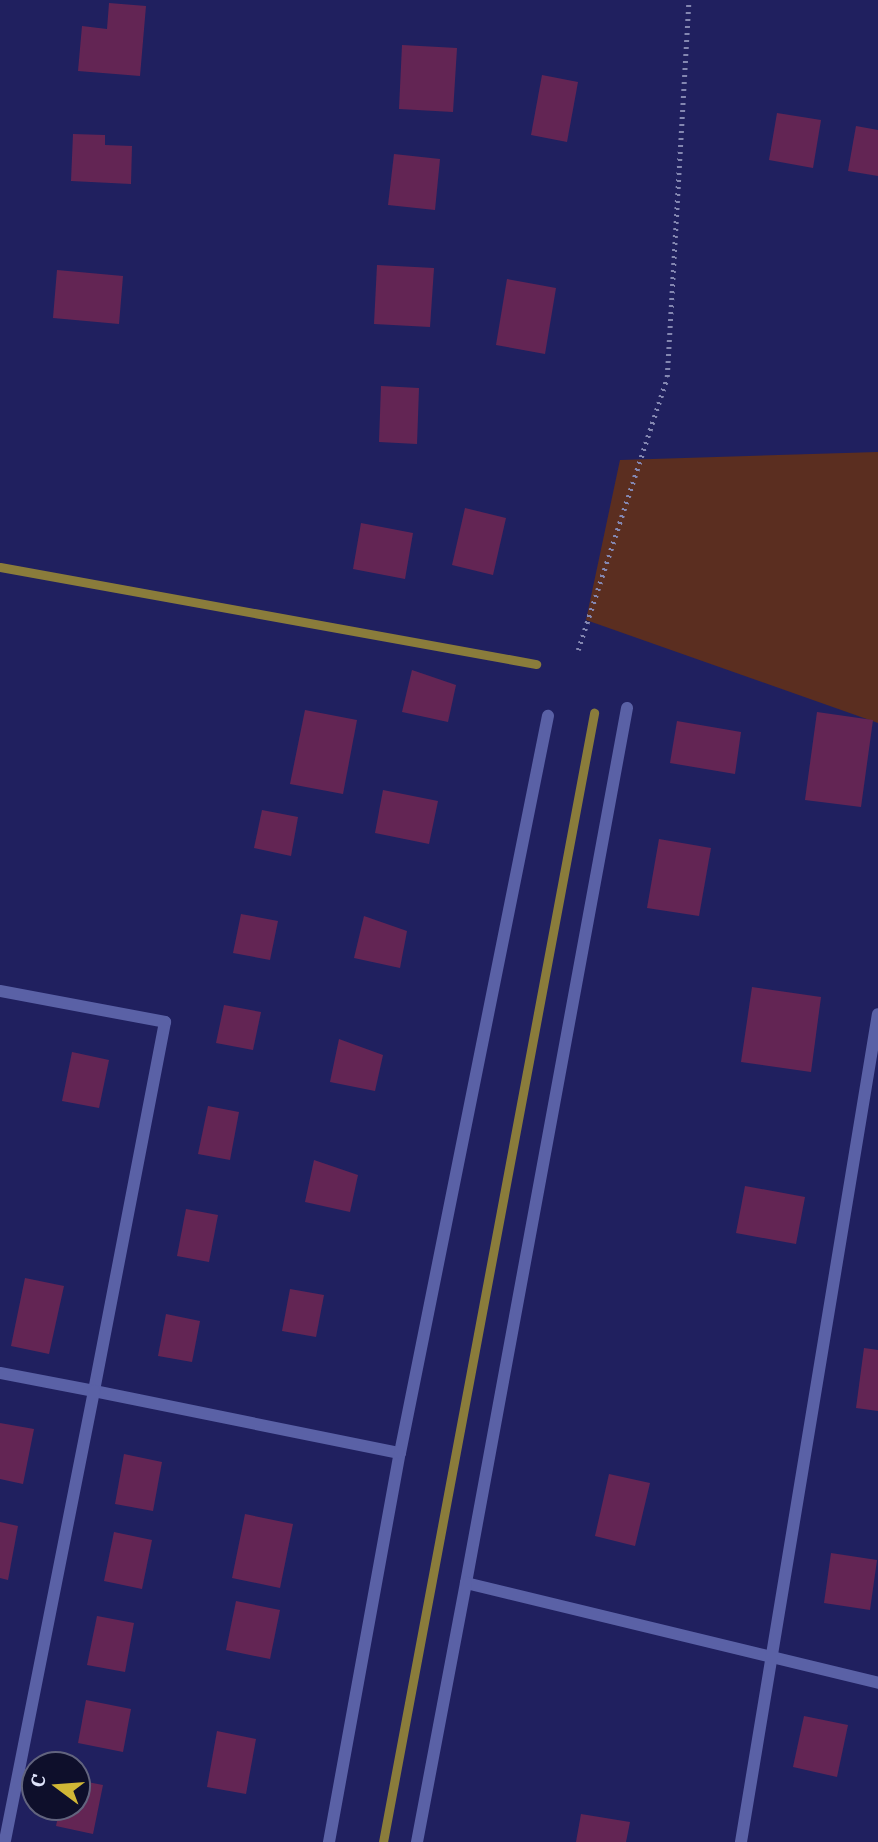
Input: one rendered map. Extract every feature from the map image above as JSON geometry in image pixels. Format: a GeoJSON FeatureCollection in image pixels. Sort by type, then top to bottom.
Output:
{"type":"FeatureCollection","features":[{"type":"Feature","properties":{"kind":"lane"},"geometry":{"type":"LineString","coordinates":[[417,1842],[627,708]]}},
{"type":"Feature","properties":{"kind":"lane"},"geometry":{"type":"LineString","coordinates":[[330,1842],[400,1453],[548,716]]}},
{"type":"Feature","properties":{"kind":"lane"},"geometry":{"type":"LineString","coordinates":[[0,990],[165,1022],[5,1842]]}},
{"type":"Feature","properties":{"kind":"lane"},"geometry":{"type":"LineString","coordinates":[[741,1842],[878,1014]]}},
{"type":"Feature","properties":{"kind":"lane"},"geometry":{"type":"LineString","coordinates":[[0,1373],[400,1453]]}},
{"type":"Feature","properties":{"kind":"lane"},"geometry":{"type":"LineString","coordinates":[[466,1583],[878,1683]]}},
{"type":"Feature","properties":{"kind":"path"},"geometry":{"type":"LineString","coordinates":[[578,650],[667,377],[689,0]]}},
{"type":"Feature","properties":{"kind":"shaded area"},"geometry":{"type":"Polygon","coordinates":[[[878,452],[878,723],[586,620],[620,460],[878,452]]]}},
{"type":"Feature","properties":{"kind":"building"},"geometry":{"type":"Polygon","coordinates":[[[109,3],[146,6],[140,76],[78,71],[82,26],[107,29],[109,3]]]}},
{"type":"Feature","properties":{"kind":"building"},"geometry":{"type":"Polygon","coordinates":[[[402,45],[457,48],[453,112],[399,109],[402,45]]]}},
{"type":"Feature","properties":{"kind":"building"},"geometry":{"type":"Polygon","coordinates":[[[542,75],[578,82],[567,142],[531,135],[542,75]]]}},
{"type":"Feature","properties":{"kind":"building"},"geometry":{"type":"Polygon","coordinates":[[[777,113],[821,120],[813,168],[769,160],[777,113]]]}},
{"type":"Feature","properties":{"kind":"building"},"geometry":{"type":"Polygon","coordinates":[[[856,126],[878,130],[878,176],[848,171],[856,126]]]}},
{"type":"Feature","properties":{"kind":"building"},"geometry":{"type":"Polygon","coordinates":[[[73,134],[105,135],[105,145],[132,146],[131,184],[71,181],[73,134]]]}},
{"type":"Feature","properties":{"kind":"building"},"geometry":{"type":"Polygon","coordinates":[[[394,154],[440,159],[435,210],[388,205],[394,154]]]}},
{"type":"Feature","properties":{"kind":"building"},"geometry":{"type":"Polygon","coordinates":[[[377,265],[434,268],[430,327],[374,324],[377,265]]]}},
{"type":"Feature","properties":{"kind":"building"},"geometry":{"type":"Polygon","coordinates":[[[57,270],[123,276],[119,324],[53,318],[57,270]]]}},
{"type":"Feature","properties":{"kind":"building"},"geometry":{"type":"Polygon","coordinates":[[[507,279],[556,288],[545,354],[496,345],[507,279]]]}},
{"type":"Feature","properties":{"kind":"building"},"geometry":{"type":"Polygon","coordinates":[[[381,386],[419,388],[417,444],[379,442],[381,386]]]}},
{"type":"Feature","properties":{"kind":"building"},"geometry":{"type":"Polygon","coordinates":[[[465,508],[506,518],[493,575],[452,565],[465,508]]]}},
{"type":"Feature","properties":{"kind":"building"},"geometry":{"type":"Polygon","coordinates":[[[361,523],[413,533],[405,579],[353,569],[361,523]]]}},
{"type":"Feature","properties":{"kind":"building"},"geometry":{"type":"Polygon","coordinates":[[[412,670],[456,685],[448,722],[402,712],[412,670]]]}},
{"type":"Feature","properties":{"kind":"building"},"geometry":{"type":"Polygon","coordinates":[[[305,710],[357,720],[343,794],[290,784],[305,710]]]}},
{"type":"Feature","properties":{"kind":"building"},"geometry":{"type":"Polygon","coordinates":[[[817,712],[873,720],[861,807],[805,800],[817,712]]]}},
{"type":"Feature","properties":{"kind":"building"},"geometry":{"type":"Polygon","coordinates":[[[677,721],[741,732],[735,774],[670,763],[677,721]]]}},
{"type":"Feature","properties":{"kind":"building"},"geometry":{"type":"Polygon","coordinates":[[[383,790],[438,801],[429,844],[375,833],[383,790]]]}},
{"type":"Feature","properties":{"kind":"building"},"geometry":{"type":"Polygon","coordinates":[[[262,810],[298,817],[291,856],[254,848],[262,810]]]}},
{"type":"Feature","properties":{"kind":"building"},"geometry":{"type":"Polygon","coordinates":[[[659,839],[711,848],[699,916],[647,908],[659,839]]]}},
{"type":"Feature","properties":{"kind":"building"},"geometry":{"type":"Polygon","coordinates":[[[241,914],[278,921],[270,960],[233,953],[241,914]]]}},
{"type":"Feature","properties":{"kind":"building"},"geometry":{"type":"Polygon","coordinates":[[[364,916],[407,931],[400,968],[354,958],[364,916]]]}},
{"type":"Feature","properties":{"kind":"building"},"geometry":{"type":"Polygon","coordinates":[[[752,987],[821,997],[811,1072],[741,1062],[752,987]]]}},
{"type":"Feature","properties":{"kind":"building"},"geometry":{"type":"Polygon","coordinates":[[[224,1005],[261,1012],[253,1050],[216,1043],[224,1005]]]}},
{"type":"Feature","properties":{"kind":"building"},"geometry":{"type":"Polygon","coordinates":[[[339,1039],[383,1055],[375,1091],[330,1082],[339,1039]]]}},
{"type":"Feature","properties":{"kind":"building"},"geometry":{"type":"Polygon","coordinates":[[[72,1052],[109,1060],[99,1108],[62,1101],[72,1052]]]}},
{"type":"Feature","properties":{"kind":"building"},"geometry":{"type":"Polygon","coordinates":[[[208,1106],[239,1112],[230,1160],[198,1154],[208,1106]]]}},
{"type":"Feature","properties":{"kind":"building"},"geometry":{"type":"Polygon","coordinates":[[[314,1160],[358,1175],[350,1212],[305,1202],[314,1160]]]}},
{"type":"Feature","properties":{"kind":"building"},"geometry":{"type":"Polygon","coordinates":[[[745,1186],[805,1197],[796,1244],[736,1233],[745,1186]]]}},
{"type":"Feature","properties":{"kind":"building"},"geometry":{"type":"Polygon","coordinates":[[[186,1209],[218,1215],[209,1262],[177,1256],[186,1209]]]}},
{"type":"Feature","properties":{"kind":"building"},"geometry":{"type":"Polygon","coordinates":[[[25,1278],[64,1286],[49,1354],[11,1346],[25,1278]]]}},
{"type":"Feature","properties":{"kind":"building"},"geometry":{"type":"Polygon","coordinates":[[[290,1289],[324,1295],[316,1337],[282,1331],[290,1289]]]}},
{"type":"Feature","properties":{"kind":"building"},"geometry":{"type":"Polygon","coordinates":[[[166,1314],[200,1321],[192,1362],[158,1356],[166,1314]]]}},
{"type":"Feature","properties":{"kind":"building"},"geometry":{"type":"Polygon","coordinates":[[[864,1348],[878,1350],[878,1411],[856,1408],[864,1348]]]}},
{"type":"Feature","properties":{"kind":"building"},"geometry":{"type":"Polygon","coordinates":[[[0,1423],[34,1429],[23,1484],[0,1479],[0,1423]]]}},
{"type":"Feature","properties":{"kind":"building"},"geometry":{"type":"Polygon","coordinates":[[[124,1454],[162,1462],[153,1511],[115,1504],[124,1454]]]}},
{"type":"Feature","properties":{"kind":"building"},"geometry":{"type":"Polygon","coordinates":[[[609,1474],[650,1483],[635,1546],[595,1536],[609,1474]]]}},
{"type":"Feature","properties":{"kind":"building"},"geometry":{"type":"Polygon","coordinates":[[[245,1514],[293,1524],[280,1588],[232,1578],[245,1514]]]}},
{"type":"Feature","properties":{"kind":"building"},"geometry":{"type":"Polygon","coordinates":[[[0,1522],[18,1526],[8,1580],[0,1578],[0,1522]]]}},
{"type":"Feature","properties":{"kind":"building"},"geometry":{"type":"Polygon","coordinates":[[[114,1532],[152,1540],[142,1589],[104,1581],[114,1532]]]}},
{"type":"Feature","properties":{"kind":"building"},"geometry":{"type":"Polygon","coordinates":[[[831,1553],[877,1560],[870,1610],[824,1603],[831,1553]]]}},
{"type":"Feature","properties":{"kind":"building"},"geometry":{"type":"Polygon","coordinates":[[[236,1601],[280,1610],[270,1659],[226,1650],[236,1601]]]}},
{"type":"Feature","properties":{"kind":"building"},"geometry":{"type":"Polygon","coordinates":[[[97,1616],[134,1623],[125,1672],[87,1665],[97,1616]]]}},
{"type":"Feature","properties":{"kind":"building"},"geometry":{"type":"Polygon","coordinates":[[[86,1700],[131,1709],[123,1752],[78,1743],[86,1700]]]}},
{"type":"Feature","properties":{"kind":"building"},"geometry":{"type":"Polygon","coordinates":[[[804,1716],[848,1725],[837,1777],[793,1767],[804,1716]]]}},
{"type":"Feature","properties":{"kind":"building"},"geometry":{"type":"Polygon","coordinates":[[[217,1731],[256,1739],[246,1794],[207,1787],[217,1731]]]}},
{"type":"Feature","properties":{"kind":"building"},"geometry":{"type":"Polygon","coordinates":[[[91,1783],[103,1785],[93,1834],[56,1826],[57,1821],[91,1821],[91,1783]]]}},
{"type":"Feature","properties":{"kind":"building"},"geometry":{"type":"Polygon","coordinates":[[[581,1814],[630,1822],[626,1842],[576,1842],[581,1814]]]}},
{"type":"Feature","properties":{"kind":"waterway"},"geometry":{"type":"LineString","coordinates":[[0,567],[536,664]]}},
{"type":"Feature","properties":{"kind":"waterway"},"geometry":{"type":"LineString","coordinates":[[383,1842],[594,713]]}}]}
